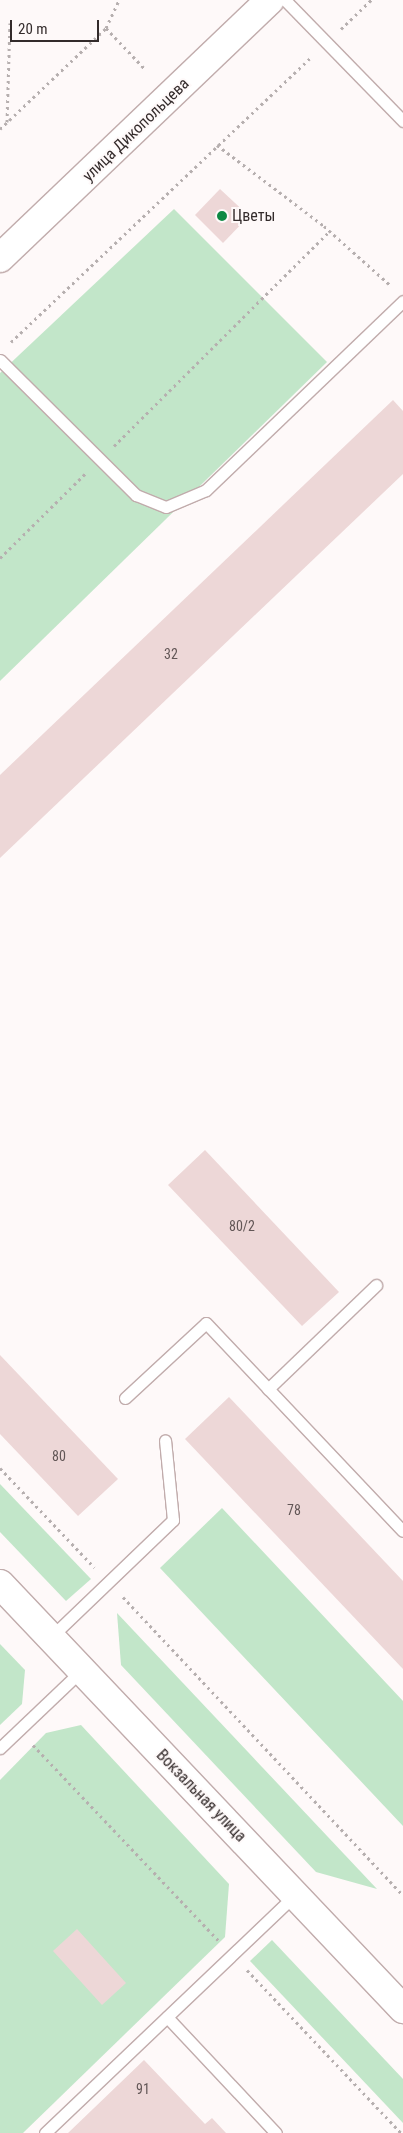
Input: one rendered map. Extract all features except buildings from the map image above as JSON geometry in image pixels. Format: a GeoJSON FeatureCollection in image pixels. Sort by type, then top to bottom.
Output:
{"type":"FeatureCollection","features":[{"type":"Feature","properties":{"kind":"main road","name":"улица Дикопольцева"},"geometry":{"type":"LineString","coordinates":[[0,258],[270,0]]}},
{"type":"Feature","properties":{"kind":"main road","name":"Вокзальная улица"},"geometry":{"type":"LineString","coordinates":[[0,1584],[403,2009]]}},
{"type":"Feature","properties":{"kind":"lane"},"geometry":{"type":"LineString","coordinates":[[285,0],[403,121]]}},
{"type":"Feature","properties":{"kind":"lane"},"geometry":{"type":"LineString","coordinates":[[0,360],[99,461],[136,495],[166,507],[206,490],[403,301]]}},
{"type":"Feature","properties":{"kind":"lane"},"geometry":{"type":"LineString","coordinates":[[268,1388],[376,1285]]}},
{"type":"Feature","properties":{"kind":"lane"},"geometry":{"type":"LineString","coordinates":[[125,1398],[206,1322],[403,1531]]}},
{"type":"Feature","properties":{"kind":"lane"},"geometry":{"type":"LineString","coordinates":[[50,1637],[173,1520],[165,1440]]}},
{"type":"Feature","properties":{"kind":"lane"},"geometry":{"type":"LineString","coordinates":[[0,1748],[82,1670]]}},
{"type":"Feature","properties":{"kind":"lane"},"geometry":{"type":"LineString","coordinates":[[45,2133],[295,1895]]}},
{"type":"Feature","properties":{"kind":"lane"},"geometry":{"type":"LineString","coordinates":[[167,2016],[276,2133]]}},
{"type":"Feature","properties":{"kind":"path"},"geometry":{"type":"LineString","coordinates":[[0,129],[106,28],[118,0]]}},
{"type":"Feature","properties":{"kind":"path"},"geometry":{"type":"LineString","coordinates":[[7,346],[371,0]]}},
{"type":"Feature","properties":{"kind":"path"},"geometry":{"type":"LineString","coordinates":[[6,123],[10,23]]}},
{"type":"Feature","properties":{"kind":"path"},"geometry":{"type":"LineString","coordinates":[[106,28],[144,68]]}},
{"type":"Feature","properties":{"kind":"path"},"geometry":{"type":"LineString","coordinates":[[217,145],[330,231],[396,290]]}},
{"type":"Feature","properties":{"kind":"path"},"geometry":{"type":"LineString","coordinates":[[0,558],[330,231]]}},
{"type":"Feature","properties":{"kind":"path"},"geometry":{"type":"LineString","coordinates":[[0,1468],[403,1895]]}},
{"type":"Feature","properties":{"kind":"path"},"geometry":{"type":"LineString","coordinates":[[19,1730],[401,2133]]}},
{"type":"Feature","properties":{"kind":"green space"},"geometry":{"type":"Polygon","coordinates":[[[174,209],[327,362],[0,681],[0,373],[174,209]]]}},
{"type":"Feature","properties":{"kind":"green space"},"geometry":{"type":"Polygon","coordinates":[[[0,1484],[91,1579],[66,1601],[0,1532],[0,1484]]]}},
{"type":"Feature","properties":{"kind":"green space"},"geometry":{"type":"Polygon","coordinates":[[[222,1508],[403,1701],[403,1826],[160,1568],[222,1508]]]}},
{"type":"Feature","properties":{"kind":"green space"},"geometry":{"type":"Polygon","coordinates":[[[117,1613],[377,1889],[316,1872],[121,1665],[117,1613]]]}},
{"type":"Feature","properties":{"kind":"green space"},"geometry":{"type":"Polygon","coordinates":[[[0,1644],[25,1670],[22,1704],[0,1725],[0,1644]]]}},
{"type":"Feature","properties":{"kind":"green space"},"geometry":{"type":"Polygon","coordinates":[[[81,1725],[229,1884],[225,1937],[23,2133],[0,2133],[0,1780],[46,1733],[81,1725]]]}},
{"type":"Feature","properties":{"kind":"green space"},"geometry":{"type":"Polygon","coordinates":[[[272,1940],[403,2079],[403,2123],[250,1961],[272,1940]]]}},
{"type":"Feature","properties":{"kind":"place","name":"Цветы"},"geometry":{"type":"Point","coordinates":[222,216]}}]}
